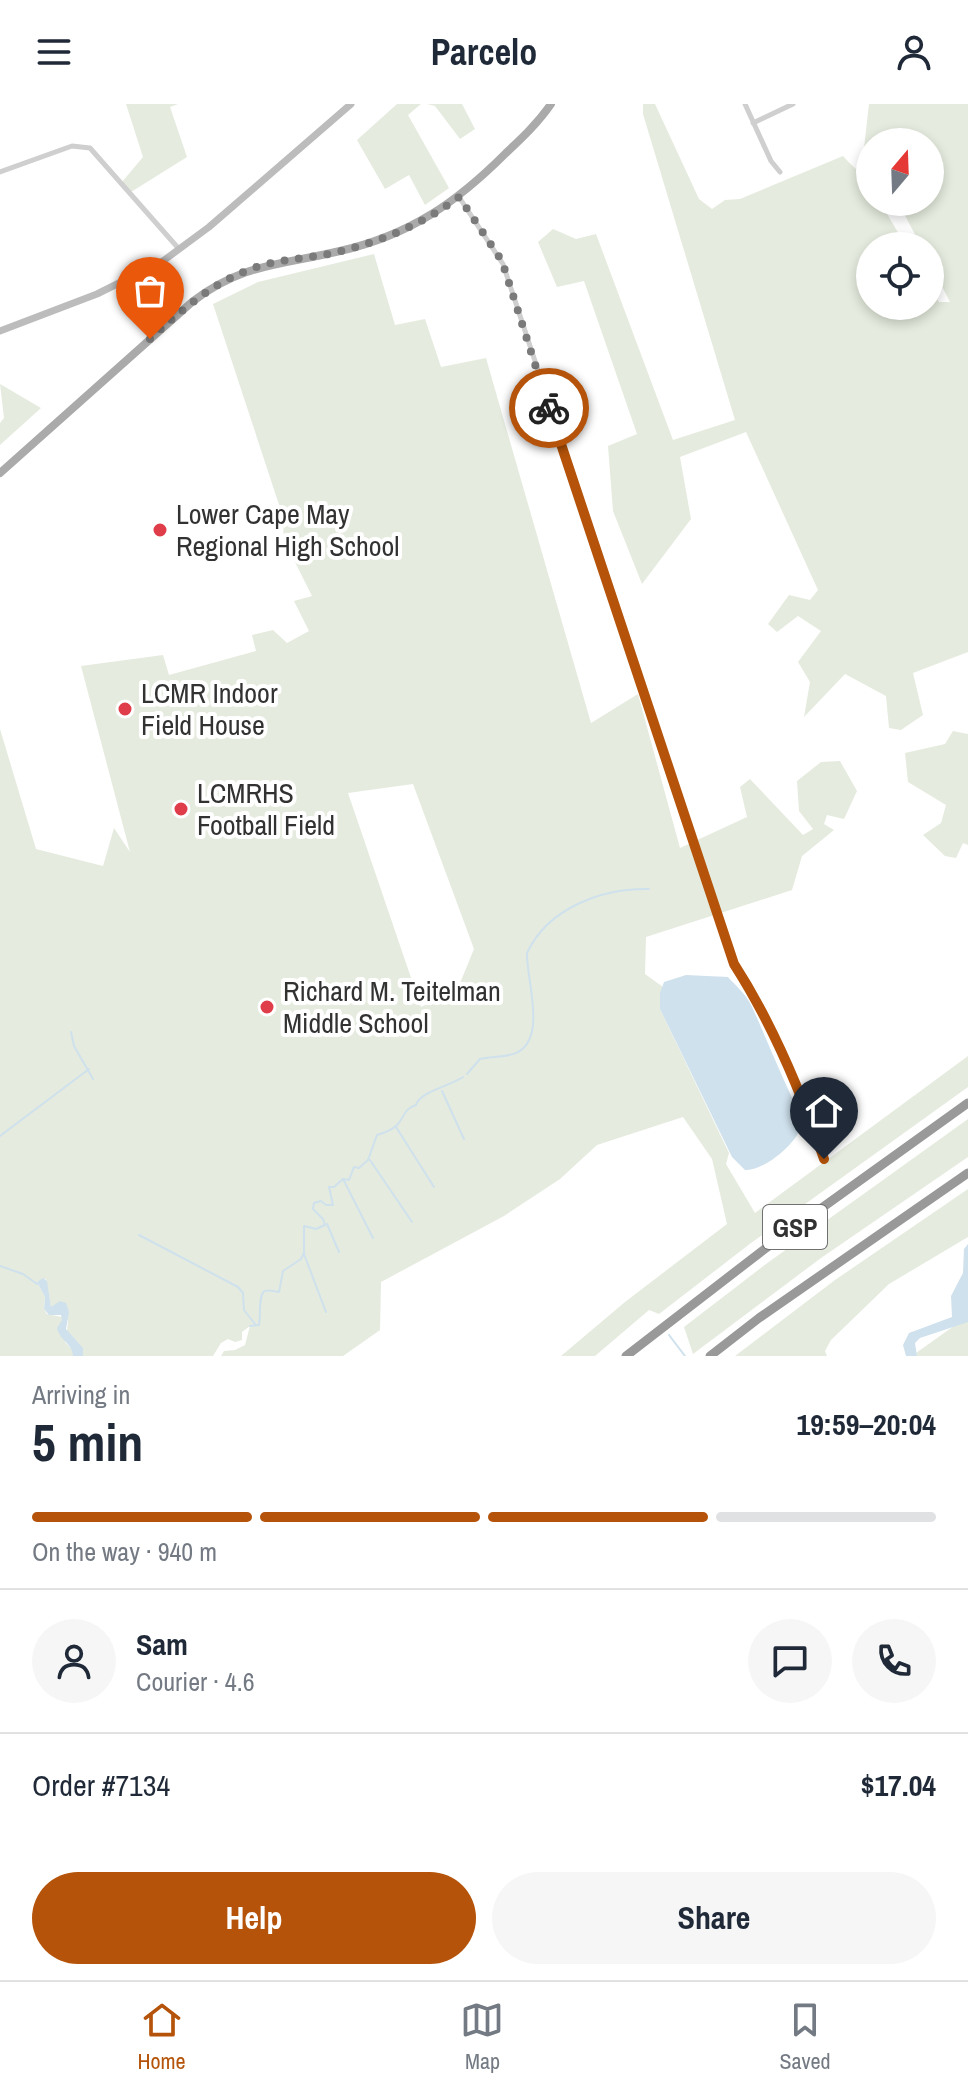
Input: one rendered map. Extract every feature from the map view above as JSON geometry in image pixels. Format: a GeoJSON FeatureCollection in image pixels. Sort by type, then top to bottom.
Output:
{"type":"FeatureCollection","features":[{"type":"Feature","properties":{"kind":"highway","name":"GSP"},"geometry":{"type":"LineString","coordinates":[[626,1356],[766,1248],[968,1103]]}},
{"type":"Feature","properties":{"kind":"highway","name":"GSP"},"geometry":{"type":"LineString","coordinates":[[710,1356],[759,1318],[968,1173]]}},
{"type":"Feature","properties":{"kind":"main road"},"geometry":{"type":"LineString","coordinates":[[0,473],[192,302],[213,287],[262,265],[334,252],[386,237],[422,221],[459,197],[525,135],[551,104]]}},
{"type":"Feature","properties":{"kind":"street"},"geometry":{"type":"LineString","coordinates":[[0,331],[124,282],[179,250],[351,104]]}},
{"type":"Feature","properties":{"kind":"street"},"geometry":{"type":"LineString","coordinates":[[745,104],[771,161],[780,172]]}},
{"type":"Feature","properties":{"kind":"street"},"geometry":{"type":"LineString","coordinates":[[753,123],[793,104]]}},
{"type":"Feature","properties":{"kind":"street"},"geometry":{"type":"LineString","coordinates":[[0,172],[72,146],[90,148],[179,250]]}},
{"type":"Feature","properties":{"kind":"street"},"geometry":{"type":"LineString","coordinates":[[459,197],[503,263],[734,964],[754,995],[811,1120],[824,1159]]}},
{"type":"Feature","properties":{"kind":"shaded area"},"geometry":{"type":"Polygon","coordinates":[[[126,104],[178,104],[170,107],[187,157],[131,192],[122,182],[143,157],[126,104]]]}},
{"type":"Feature","properties":{"kind":"shaded area"},"geometry":{"type":"Polygon","coordinates":[[[397,104],[421,104],[408,115],[449,188],[425,205],[409,175],[385,189],[357,140],[397,104]]]}},
{"type":"Feature","properties":{"kind":"shaded area"},"geometry":{"type":"Polygon","coordinates":[[[427,104],[462,104],[475,129],[460,139],[435,106],[427,104]]]}},
{"type":"Feature","properties":{"kind":"shaded area"},"geometry":{"type":"Polygon","coordinates":[[[643,104],[655,104],[699,199],[712,209],[725,200],[740,199],[843,156],[856,169],[856,216],[888,216],[898,232],[856,232],[856,320],[944,320],[944,302],[950,302],[944,290],[944,232],[914,232],[905,216],[944,216],[944,128],[866,128],[869,104],[968,104],[968,652],[913,673],[923,715],[901,730],[889,728],[886,696],[845,674],[804,717],[810,682],[798,662],[821,631],[798,616],[777,632],[768,624],[789,595],[810,600],[818,590],[746,432],[680,457],[691,519],[642,584],[613,511],[608,446],[637,434],[584,281],[557,287],[538,242],[553,229],[576,239],[596,234],[673,440],[735,420],[643,114],[643,104]]]}},
{"type":"Feature","properties":{"kind":"shaded area"},"geometry":{"type":"Polygon","coordinates":[[[374,254],[395,325],[425,319],[441,367],[486,358],[591,723],[638,694],[680,848],[747,817],[740,787],[750,779],[803,835],[813,829],[799,811],[797,781],[821,762],[840,761],[857,791],[844,819],[827,815],[824,824],[834,830],[802,856],[792,890],[646,937],[645,974],[663,987],[660,1009],[729,1153],[726,1164],[755,1213],[968,1056],[968,1087],[751,1243],[659,1314],[649,1310],[595,1356],[561,1356],[625,1302],[727,1224],[712,1159],[683,1117],[597,1145],[560,1179],[504,1216],[381,1282],[380,1330],[343,1356],[221,1356],[224,1351],[245,1345],[250,1326],[242,1332],[242,1340],[235,1342],[228,1339],[221,1343],[213,1356],[83,1356],[80,1345],[67,1332],[68,1320],[55,1307],[51,1307],[46,1279],[37,1282],[45,1297],[44,1309],[47,1314],[62,1317],[65,1342],[73,1351],[73,1356],[0,1356],[0,729],[36,849],[103,866],[114,828],[130,852],[81,666],[163,655],[169,675],[256,651],[252,635],[273,630],[287,643],[309,631],[294,601],[312,596],[283,538],[284,520],[213,304],[258,282],[374,254]],[[413,784],[348,793],[421,1007],[458,988],[474,949],[413,784]]]}},
{"type":"Feature","properties":{"kind":"shaded area"},"geometry":{"type":"Polygon","coordinates":[[[0,384],[41,408],[0,445],[0,423],[4,418],[0,384]]]}},
{"type":"Feature","properties":{"kind":"shaded area"},"geometry":{"type":"Polygon","coordinates":[[[953,731],[968,734],[968,845],[963,843],[956,858],[945,856],[923,835],[941,823],[946,805],[908,782],[905,753],[945,744],[953,731]]]}},
{"type":"Feature","properties":{"kind":"shaded area"},"geometry":{"type":"Polygon","coordinates":[[[968,1119],[968,1157],[821,1258],[693,1354],[684,1327],[968,1119]]]}},
{"type":"Feature","properties":{"kind":"shaded area"},"geometry":{"type":"Polygon","coordinates":[[[968,1189],[968,1237],[889,1284],[831,1340],[825,1351],[827,1356],[735,1356],[835,1280],[968,1189]]]}},
{"type":"Feature","properties":{"kind":"shaded area"},"geometry":{"type":"Polygon","coordinates":[[[968,1316],[968,1356],[917,1356],[916,1353],[968,1316]]]}},
{"type":"Feature","properties":{"kind":"water"},"geometry":{"type":"Polygon","coordinates":[[[686,975],[728,977],[744,995],[802,1118],[791,1143],[772,1159],[753,1169],[745,1170],[732,1157],[660,1009],[664,982],[686,975]]]}},
{"type":"Feature","properties":{"kind":"water"},"geometry":{"type":"Polygon","coordinates":[[[968,1244],[968,1322],[920,1338],[915,1343],[917,1356],[906,1356],[903,1345],[909,1333],[952,1317],[951,1296],[963,1273],[964,1249],[968,1244]]]}},
{"type":"Feature","properties":{"kind":"water"},"geometry":{"type":"Polygon","coordinates":[[[43,1278],[47,1281],[51,1307],[60,1301],[66,1303],[69,1312],[66,1329],[83,1348],[83,1356],[73,1356],[58,1332],[61,1315],[49,1315],[44,1309],[45,1297],[37,1282],[43,1278]]]}},
{"type":"Feature","properties":{"kind":"waterway"},"geometry":{"type":"LineString","coordinates":[[467,1074],[480,1059],[514,1054],[527,1044],[533,1020],[527,953],[548,924],[562,913],[595,897],[649,889]]}},
{"type":"Feature","properties":{"kind":"waterway"},"geometry":{"type":"LineString","coordinates":[[71,1032],[74,1046],[93,1079]]}},
{"type":"Feature","properties":{"kind":"waterway"},"geometry":{"type":"LineString","coordinates":[[0,1136],[89,1069]]}},
{"type":"Feature","properties":{"kind":"waterway"},"geometry":{"type":"LineString","coordinates":[[250,1326],[259,1325],[263,1293],[269,1290],[279,1292],[283,1271],[301,1259],[304,1253],[304,1226],[316,1229],[325,1225],[313,1209],[314,1203],[321,1201],[333,1205],[329,1187],[334,1187],[343,1179],[349,1180],[354,1167],[359,1168],[368,1160],[377,1135],[395,1127],[406,1111],[423,1096],[463,1077]]}},
{"type":"Feature","properties":{"kind":"waterway"},"geometry":{"type":"LineString","coordinates":[[442,1091],[464,1139]]}},
{"type":"Feature","properties":{"kind":"waterway"},"geometry":{"type":"LineString","coordinates":[[396,1127],[434,1187]]}},
{"type":"Feature","properties":{"kind":"waterway"},"geometry":{"type":"LineString","coordinates":[[370,1160],[412,1222]]}},
{"type":"Feature","properties":{"kind":"waterway"},"geometry":{"type":"LineString","coordinates":[[343,1179],[373,1238]]}},
{"type":"Feature","properties":{"kind":"waterway"},"geometry":{"type":"LineString","coordinates":[[327,1224],[339,1252]]}},
{"type":"Feature","properties":{"kind":"waterway"},"geometry":{"type":"LineString","coordinates":[[139,1235],[238,1287],[243,1293],[244,1310],[255,1324]]}},
{"type":"Feature","properties":{"kind":"waterway"},"geometry":{"type":"LineString","coordinates":[[304,1254],[326,1312]]}},
{"type":"Feature","properties":{"kind":"waterway"},"geometry":{"type":"LineString","coordinates":[[0,1266],[23,1274],[37,1284]]}},
{"type":"Feature","properties":{"kind":"waterway"},"geometry":{"type":"LineString","coordinates":[[669,1335],[685,1356]]}},
{"type":"Feature","properties":{"kind":"way so far"},"geometry":{"type":"LineString","coordinates":[[150,339],[199,297],[237,274],[270,263],[325,254],[386,237],[422,221],[459,197],[502,261],[549,408]]}},
{"type":"Feature","properties":{"kind":"place","name":"Lower Cape May Regional High School"},"geometry":{"type":"Point","coordinates":[160,530]}},
{"type":"Feature","properties":{"kind":"place","name":"LCMR Indoor Field House"},"geometry":{"type":"Point","coordinates":[125,709]}},
{"type":"Feature","properties":{"kind":"place","name":"LCMRHS Football Field"},"geometry":{"type":"Point","coordinates":[181,809]}},
{"type":"Feature","properties":{"kind":"place","name":"Richard M. Teitelman Middle School"},"geometry":{"type":"Point","coordinates":[267,1007]}},
{"type":"Feature","properties":{"kind":"route"},"geometry":{"type":"LineString","coordinates":[[549,408],[734,964],[754,995],[811,1120],[824,1159]]}}]}
